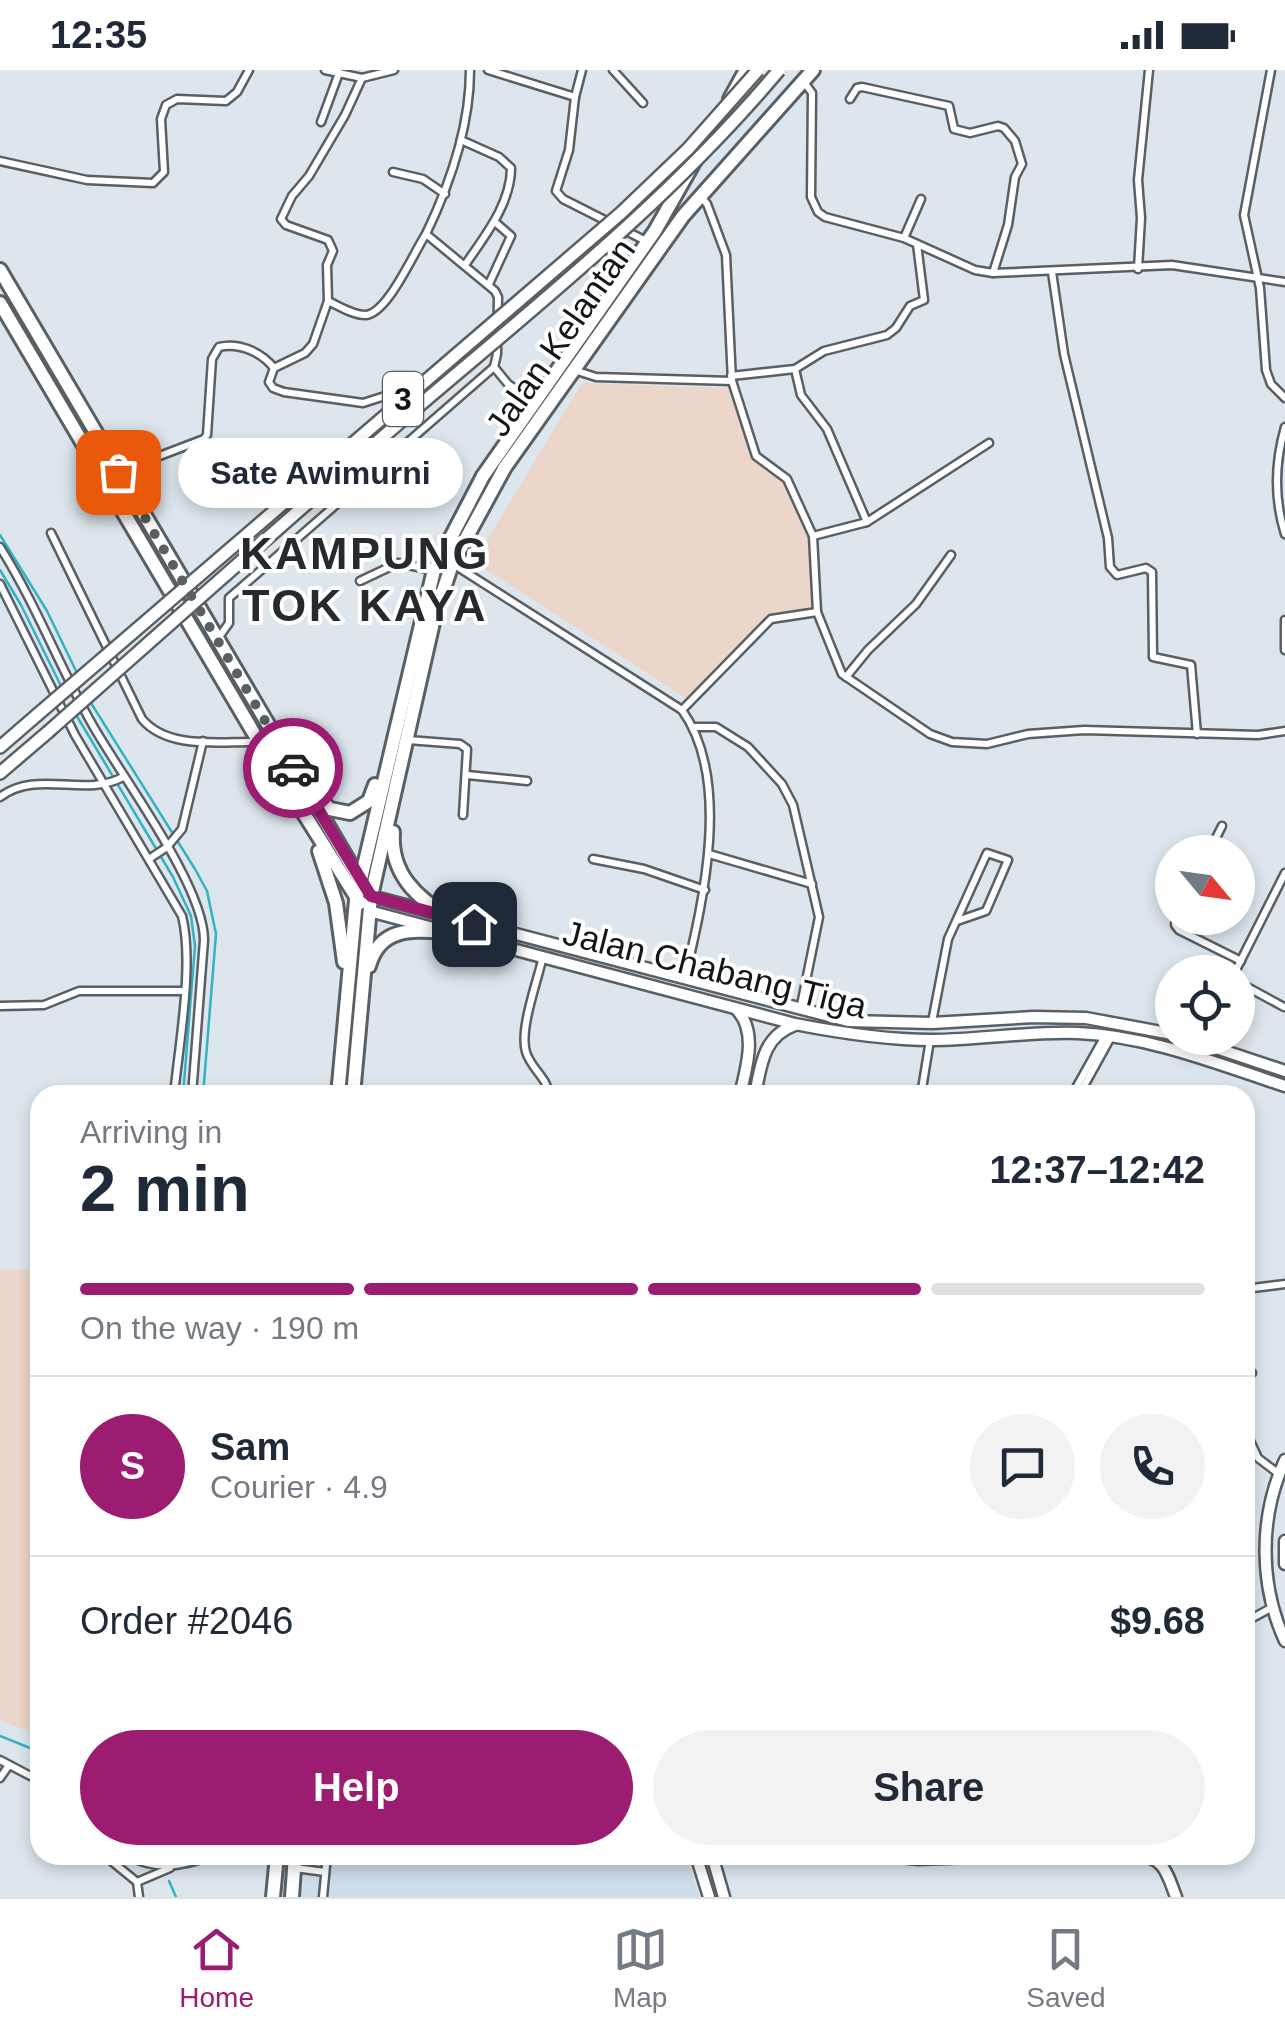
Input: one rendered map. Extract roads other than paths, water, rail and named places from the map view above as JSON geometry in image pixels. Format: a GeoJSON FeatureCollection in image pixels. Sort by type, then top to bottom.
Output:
{"type":"FeatureCollection","features":[{"type":"Feature","properties":{"kind":"highway","name":"Jalan Kelantan"},"geometry":{"type":"LineString","coordinates":[[344,1025],[356,900],[434,570],[484,476],[675,198],[746,70]]}},
{"type":"Feature","properties":{"kind":"highway","name":"Jalan Kelantan"},"geometry":{"type":"LineString","coordinates":[[360,1006],[370,904],[434,618],[452,564],[506,467],[700,196],[813,70]]}},
{"type":"Feature","properties":{"kind":"highway"},"geometry":{"type":"LineString","coordinates":[[0,270],[370,904]]}},
{"type":"Feature","properties":{"kind":"highway"},"geometry":{"type":"LineString","coordinates":[[0,303],[356,900],[370,904]]}},
{"type":"Feature","properties":{"kind":"highway"},"geometry":{"type":"LineString","coordinates":[[36,331],[31,345],[50,390]]}},
{"type":"Feature","properties":{"kind":"highway"},"geometry":{"type":"LineString","coordinates":[[289,762],[319,800],[330,809],[350,813],[369,800],[389,752]]}},
{"type":"Feature","properties":{"kind":"highway"},"geometry":{"type":"LineString","coordinates":[[396,790],[392,849],[395,862],[418,896],[449,925]]}},
{"type":"Feature","properties":{"kind":"highway"},"geometry":{"type":"LineString","coordinates":[[308,822],[338,913],[345,980],[339,1085]]}},
{"type":"Feature","properties":{"kind":"highway"},"geometry":{"type":"LineString","coordinates":[[354,1085],[360,1006],[370,960],[383,940],[408,929],[449,925]]}},
{"type":"Feature","properties":{"kind":"highway"},"geometry":{"type":"LineString","coordinates":[[273,1897],[276,1865]]}},
{"type":"Feature","properties":{"kind":"highway"},"geometry":{"type":"LineString","coordinates":[[292,1897],[295,1865]]}},
{"type":"Feature","properties":{"kind":"main road","name":"3"},"geometry":{"type":"LineString","coordinates":[[0,747],[621,213],[688,149],[758,70]]}},
{"type":"Feature","properties":{"kind":"main road","name":"3"},"geometry":{"type":"LineString","coordinates":[[0,773],[630,226],[698,162],[778,70]]}},
{"type":"Feature","properties":{"kind":"main road","name":"Jalan Chabang Tiga"},"geometry":{"type":"LineString","coordinates":[[370,904],[685,979],[800,1011],[868,1024],[1086,1018],[1155,1031]]}},
{"type":"Feature","properties":{"kind":"main road","name":"Jalan Chabang Tiga"},"geometry":{"type":"LineString","coordinates":[[449,925],[796,1024],[865,1037],[930,1040],[1035,1032],[1108,1036],[1181,1052],[1285,1086]]}},
{"type":"Feature","properties":{"kind":"main road"},"geometry":{"type":"LineString","coordinates":[[734,1008],[743,1017],[749,1042],[742,1085]]}},
{"type":"Feature","properties":{"kind":"main road"},"geometry":{"type":"LineString","coordinates":[[757,1085],[772,1038],[796,1024]]}},
{"type":"Feature","properties":{"kind":"main road"},"geometry":{"type":"LineString","coordinates":[[1238,1055],[1285,1071]]}},
{"type":"Feature","properties":{"kind":"main road"},"geometry":{"type":"LineString","coordinates":[[1285,1460],[1266,1538],[1271,1608],[1285,1640]]}},
{"type":"Feature","properties":{"kind":"main road"},"geometry":{"type":"LineString","coordinates":[[1285,1541],[1285,1564]]}},
{"type":"Feature","properties":{"kind":"main road"},"geometry":{"type":"LineString","coordinates":[[699,1865],[709,1897]]}},
{"type":"Feature","properties":{"kind":"main road"},"geometry":{"type":"LineString","coordinates":[[715,1865],[724,1897]]}},
{"type":"Feature","properties":{"kind":"main road"},"geometry":{"type":"LineString","coordinates":[[1161,1865],[1176,1897]]}},
{"type":"Feature","properties":{"kind":"street"},"geometry":{"type":"LineString","coordinates":[[0,161],[87,180],[153,183],[164,172],[162,119],[166,106],[177,100],[226,101],[237,92],[250,70]]}},
{"type":"Feature","properties":{"kind":"street"},"geometry":{"type":"LineString","coordinates":[[325,70],[365,75],[394,70]]}},
{"type":"Feature","properties":{"kind":"street"},"geometry":{"type":"LineString","coordinates":[[328,301],[358,314],[375,313],[386,302],[445,194],[460,140],[470,70]]}},
{"type":"Feature","properties":{"kind":"street"},"geometry":{"type":"LineString","coordinates":[[488,70],[575,97]]}},
{"type":"Feature","properties":{"kind":"street"},"geometry":{"type":"LineString","coordinates":[[582,70],[569,150],[556,191],[563,199],[647,242]]}},
{"type":"Feature","properties":{"kind":"street"},"geometry":{"type":"LineString","coordinates":[[613,70],[643,103]]}},
{"type":"Feature","properties":{"kind":"street"},"geometry":{"type":"LineString","coordinates":[[1138,269],[1138,180],[1149,70]]}},
{"type":"Feature","properties":{"kind":"street"},"geometry":{"type":"LineString","coordinates":[[1270,70],[1244,214],[1260,288],[1267,377],[1285,398]]}},
{"type":"Feature","properties":{"kind":"street"},"geometry":{"type":"LineString","coordinates":[[321,122],[339,73]]}},
{"type":"Feature","properties":{"kind":"street"},"geometry":{"type":"LineString","coordinates":[[365,75],[345,115],[281,218],[286,225],[332,244],[327,271],[328,301],[313,344],[306,353],[274,368],[269,382],[276,390],[363,403],[385,396]]}},
{"type":"Feature","properties":{"kind":"street"},"geometry":{"type":"LineString","coordinates":[[803,81],[812,93],[811,197],[818,212],[833,220],[904,238],[975,270],[993,274],[1172,266],[1285,282]]}},
{"type":"Feature","properties":{"kind":"street"},"geometry":{"type":"LineString","coordinates":[[850,99],[862,86],[897,92],[948,106],[954,129],[970,133],[998,126],[1010,134],[1022,164],[1015,177],[1008,225],[993,274]]}},
{"type":"Feature","properties":{"kind":"street"},"geometry":{"type":"LineString","coordinates":[[460,140],[499,157],[512,168],[495,222],[465,265]]}},
{"type":"Feature","properties":{"kind":"street"},"geometry":{"type":"LineString","coordinates":[[392,172],[423,180],[445,194]]}},
{"type":"Feature","properties":{"kind":"street"},"geometry":{"type":"LineString","coordinates":[[700,196],[707,204],[726,256],[732,378],[756,456],[784,474],[813,536],[816,612],[836,664],[846,677],[930,734],[952,742],[987,744],[1028,734],[1084,730],[1258,736],[1285,731]]}},
{"type":"Feature","properties":{"kind":"street"},"geometry":{"type":"LineString","coordinates":[[904,238],[920,199]]}},
{"type":"Feature","properties":{"kind":"street"},"geometry":{"type":"LineString","coordinates":[[489,284],[511,236],[495,222]]}},
{"type":"Feature","properties":{"kind":"street"},"geometry":{"type":"LineString","coordinates":[[217,640],[229,623],[229,598],[494,366],[498,354],[498,297],[489,284],[426,234]]}},
{"type":"Feature","properties":{"kind":"street"},"geometry":{"type":"LineString","coordinates":[[574,370],[596,377],[732,378],[795,370],[824,351],[886,335],[896,328],[910,306],[924,300],[918,244]]}},
{"type":"Feature","properties":{"kind":"street"},"geometry":{"type":"LineString","coordinates":[[1052,272],[1064,354],[1108,538],[1110,567],[1117,575],[1146,568],[1152,572],[1153,657],[1191,664],[1197,734]]}},
{"type":"Feature","properties":{"kind":"street"},"geometry":{"type":"LineString","coordinates":[[118,472],[204,440],[212,359],[219,347],[242,347],[274,368]]}},
{"type":"Feature","properties":{"kind":"street"},"geometry":{"type":"LineString","coordinates":[[494,366],[508,384],[534,402]]}},
{"type":"Feature","properties":{"kind":"street"},"geometry":{"type":"LineString","coordinates":[[795,370],[801,395],[827,429],[867,522]]}},
{"type":"Feature","properties":{"kind":"street"},"geometry":{"type":"LineString","coordinates":[[1285,427],[1278,454],[1277,494],[1285,534]]}},
{"type":"Feature","properties":{"kind":"street"},"geometry":{"type":"LineString","coordinates":[[813,536],[867,522],[990,443]]}},
{"type":"Feature","properties":{"kind":"street"},"geometry":{"type":"LineString","coordinates":[[51,532],[142,719],[162,735],[203,741],[259,742]]}},
{"type":"Feature","properties":{"kind":"street"},"geometry":{"type":"LineString","coordinates":[[1,551],[31,602],[115,781],[157,854],[196,900],[204,928],[193,1085]]}},
{"type":"Feature","properties":{"kind":"street"},"geometry":{"type":"LineString","coordinates":[[846,677],[916,604],[951,556]]}},
{"type":"Feature","properties":{"kind":"street"},"geometry":{"type":"LineString","coordinates":[[360,581],[398,563],[434,570]]}},
{"type":"Feature","properties":{"kind":"street"},"geometry":{"type":"LineString","coordinates":[[452,564],[682,710],[694,727],[702,752],[709,854],[706,890],[685,979]]}},
{"type":"Feature","properties":{"kind":"street"},"geometry":{"type":"LineString","coordinates":[[0,584],[52,692],[115,781],[157,854],[185,927],[184,991],[175,1085]]}},
{"type":"Feature","properties":{"kind":"street"},"geometry":{"type":"LineString","coordinates":[[682,710],[771,619],[816,612]]}},
{"type":"Feature","properties":{"kind":"street"},"geometry":{"type":"LineString","coordinates":[[1285,620],[1285,650]]}},
{"type":"Feature","properties":{"kind":"street"},"geometry":{"type":"LineString","coordinates":[[694,727],[710,726],[730,734],[766,764],[793,805],[820,917],[800,1011]]}},
{"type":"Feature","properties":{"kind":"street"},"geometry":{"type":"LineString","coordinates":[[406,740],[460,744],[467,750],[464,815]]}},
{"type":"Feature","properties":{"kind":"street"},"geometry":{"type":"LineString","coordinates":[[157,854],[176,839],[186,818],[203,741]]}},
{"type":"Feature","properties":{"kind":"street"},"geometry":{"type":"LineString","coordinates":[[467,775],[527,782]]}},
{"type":"Feature","properties":{"kind":"street"},"geometry":{"type":"LineString","coordinates":[[0,797],[27,784],[115,781]]}},
{"type":"Feature","properties":{"kind":"street"},"geometry":{"type":"LineString","coordinates":[[1218,835],[1222,826]]}},
{"type":"Feature","properties":{"kind":"street"},"geometry":{"type":"LineString","coordinates":[[932,1023],[948,939],[956,921],[987,852],[1008,860],[986,911],[956,921]]}},
{"type":"Feature","properties":{"kind":"street"},"geometry":{"type":"LineString","coordinates":[[709,854],[813,884]]}},
{"type":"Feature","properties":{"kind":"street"},"geometry":{"type":"LineString","coordinates":[[592,859],[644,869],[706,890]]}},
{"type":"Feature","properties":{"kind":"street"},"geometry":{"type":"LineString","coordinates":[[1244,955],[1285,873]]}},
{"type":"Feature","properties":{"kind":"street"},"geometry":{"type":"LineString","coordinates":[[1189,935],[1229,955]]}},
{"type":"Feature","properties":{"kind":"street"},"geometry":{"type":"LineString","coordinates":[[544,955],[524,1037],[526,1053],[548,1085]]}},
{"type":"Feature","properties":{"kind":"street"},"geometry":{"type":"LineString","coordinates":[[0,1006],[44,1004],[79,991],[184,991]]}},
{"type":"Feature","properties":{"kind":"street"},"geometry":{"type":"LineString","coordinates":[[1255,991],[1284,1007]]}},
{"type":"Feature","properties":{"kind":"street"},"geometry":{"type":"LineString","coordinates":[[1081,1085],[1108,1036]]}},
{"type":"Feature","properties":{"kind":"street"},"geometry":{"type":"LineString","coordinates":[[923,1085],[930,1040]]}},
{"type":"Feature","properties":{"kind":"street"},"geometry":{"type":"LineString","coordinates":[[1255,1287],[1285,1284]]}},
{"type":"Feature","properties":{"kind":"street"},"geometry":{"type":"LineString","coordinates":[[1255,1452],[1279,1474]]}},
{"type":"Feature","properties":{"kind":"street"},"geometry":{"type":"LineString","coordinates":[[1255,1617],[1271,1608]]}},
{"type":"Feature","properties":{"kind":"street"},"geometry":{"type":"LineString","coordinates":[[0,1760],[30,1777]]}},
{"type":"Feature","properties":{"kind":"street"},"geometry":{"type":"LineString","coordinates":[[0,1778],[9,1765]]}},
{"type":"Feature","properties":{"kind":"street"},"geometry":{"type":"LineString","coordinates":[[116,1865],[137,1882],[139,1897]]}},
{"type":"Feature","properties":{"kind":"street"},"geometry":{"type":"LineString","coordinates":[[152,1865],[171,1868]]}},
{"type":"Feature","properties":{"kind":"street"},"geometry":{"type":"LineString","coordinates":[[137,1882],[181,1865]]}},
{"type":"Feature","properties":{"kind":"street"},"geometry":{"type":"LineString","coordinates":[[304,1865],[325,1872]]}},
{"type":"Feature","properties":{"kind":"street"},"geometry":{"type":"LineString","coordinates":[[323,1897],[326,1865]]}},
{"type":"Feature","properties":{"kind":"waterway"},"geometry":{"type":"LineString","coordinates":[[0,535],[47,611],[77,673]]}},
{"type":"Feature","properties":{"kind":"waterway"},"geometry":{"type":"LineString","coordinates":[[0,570],[62,688]]}},
{"type":"Feature","properties":{"kind":"waterway"},"geometry":{"type":"LineString","coordinates":[[91,703],[207,891],[216,934],[204,1085]]}},
{"type":"Feature","properties":{"kind":"waterway"},"geometry":{"type":"LineString","coordinates":[[75,713],[173,877],[191,916],[195,946],[184,1085]]}},
{"type":"Feature","properties":{"kind":"waterway"},"geometry":{"type":"LineString","coordinates":[[0,1736],[30,1748]]}},
{"type":"Feature","properties":{"kind":"waterway"},"geometry":{"type":"LineString","coordinates":[[169,1881],[176,1897]]}},
{"type":"Feature","properties":{"kind":"place","name":"Sate Awimurni"},"geometry":{"type":"Point","coordinates":[118,472]}},
{"type":"Feature","properties":{"kind":"district","name":"KAMPUNG TOK KAYA"},"geometry":{"type":"Point","coordinates":[365,579]}}]}
